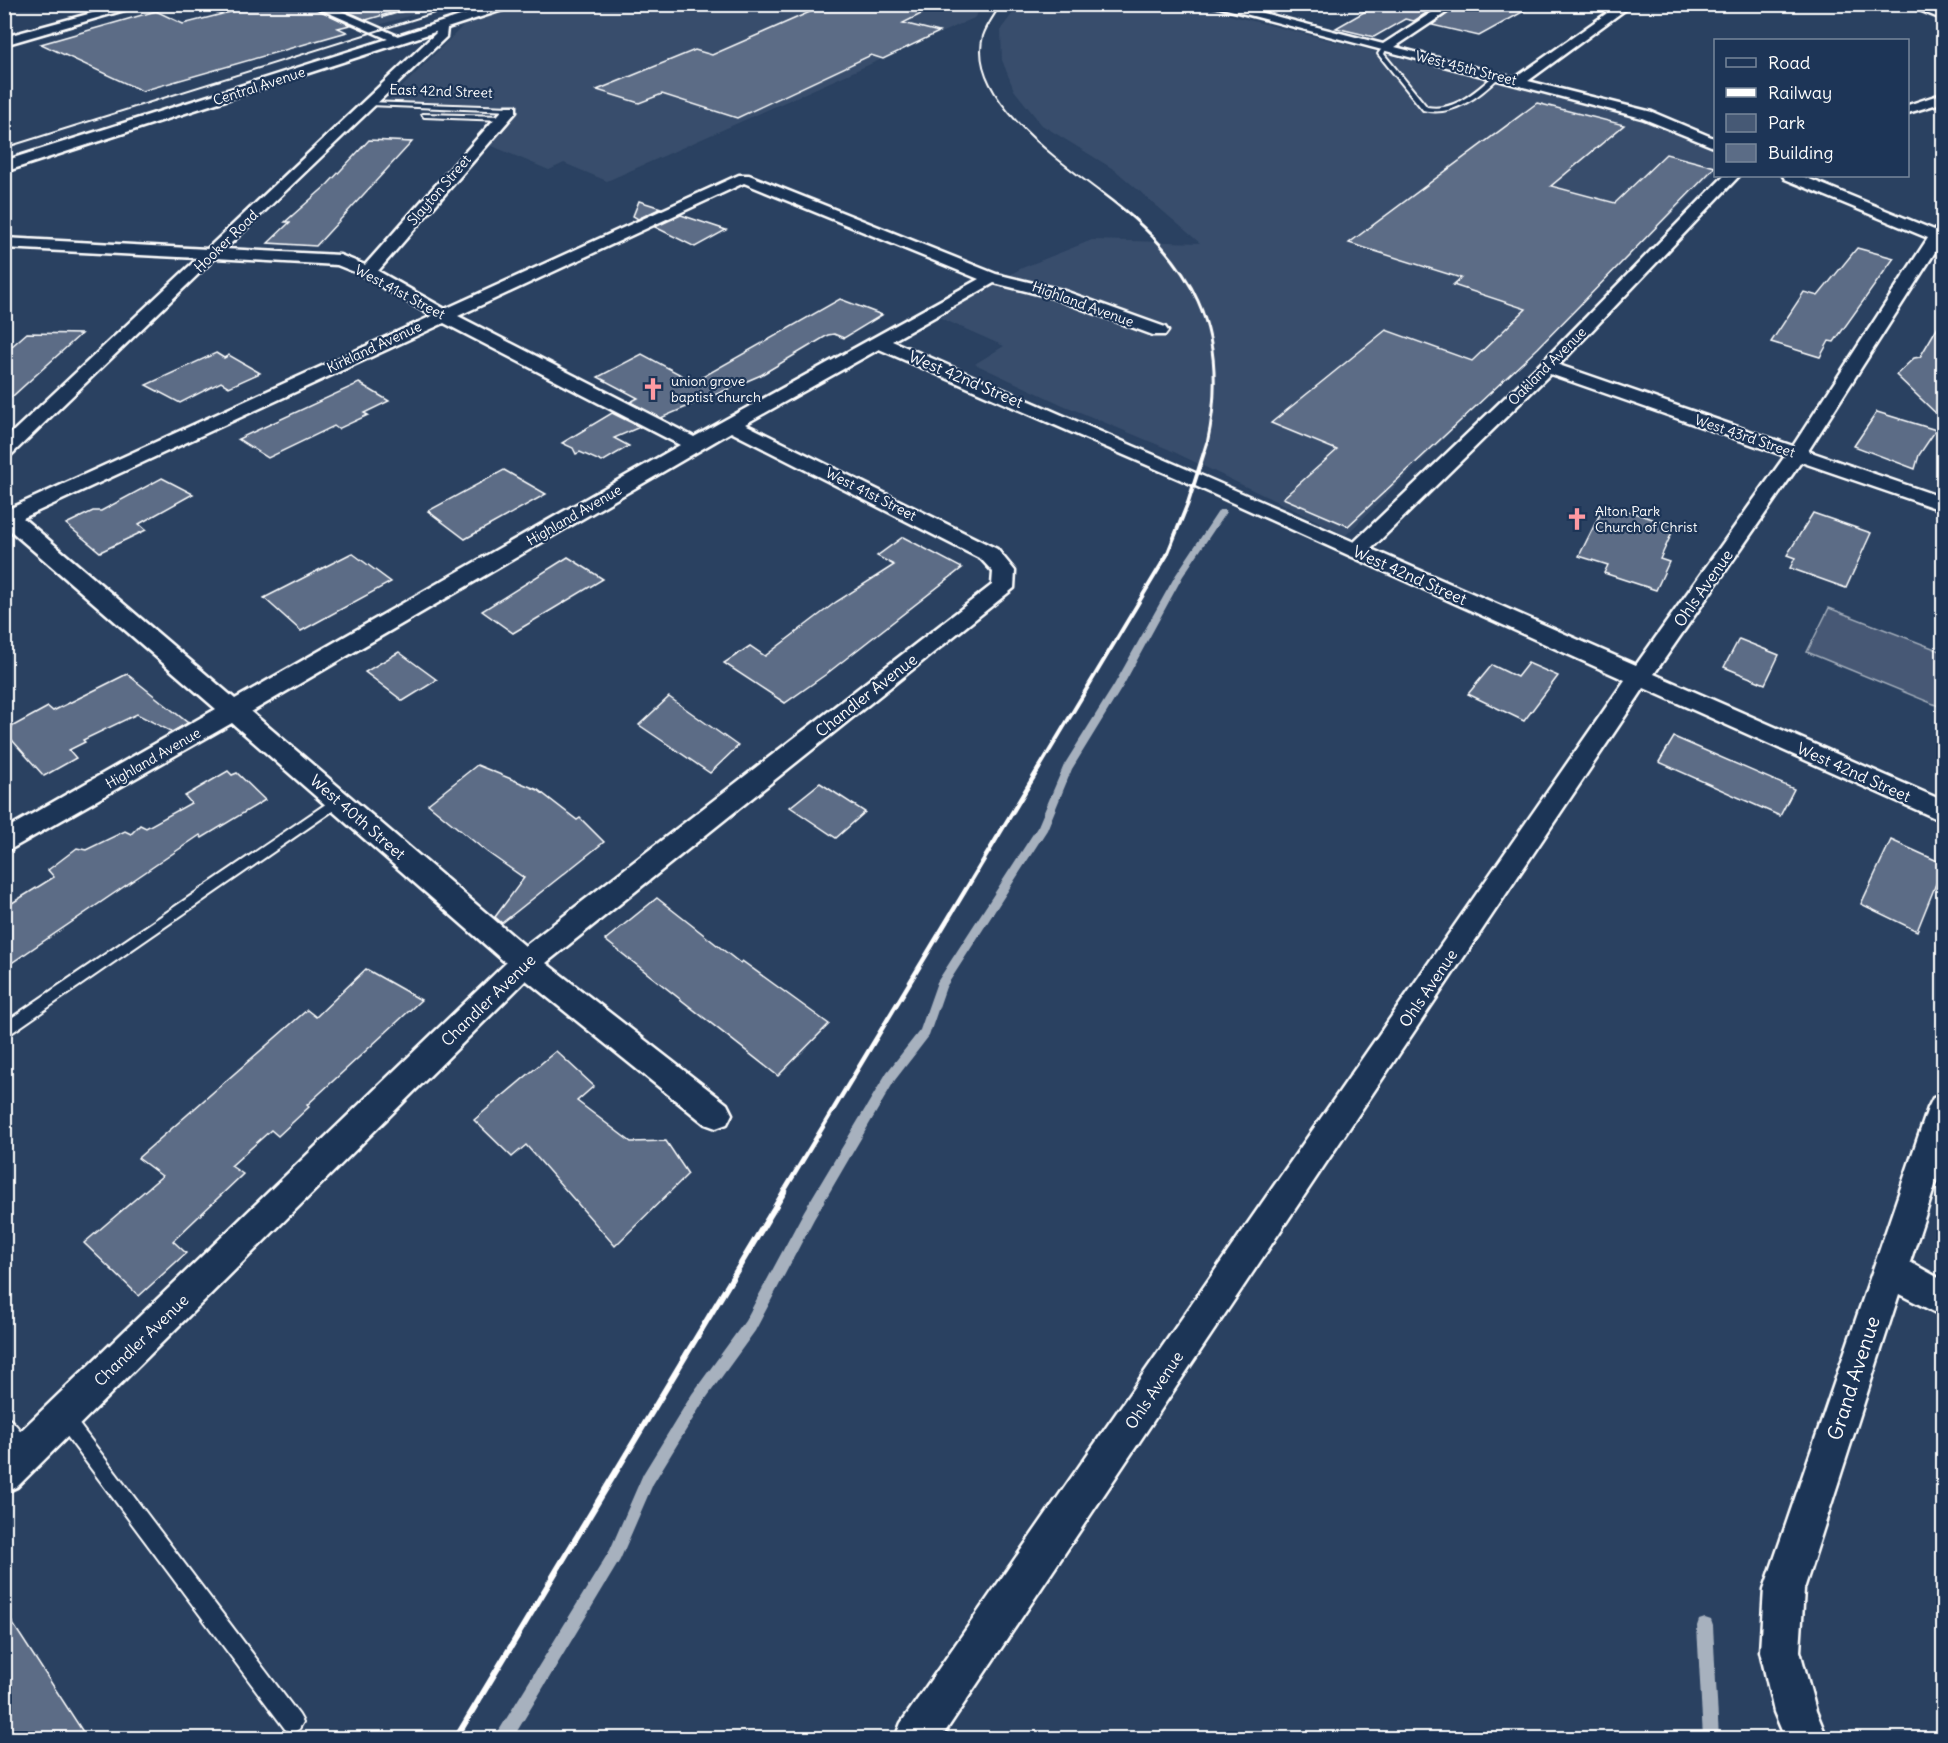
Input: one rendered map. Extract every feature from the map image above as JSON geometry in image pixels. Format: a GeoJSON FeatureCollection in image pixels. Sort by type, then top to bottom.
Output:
{"type":"FeatureCollection","features":[{"type":"Feature","properties":{"kind":"street"},"geometry":{"type":"LineString","coordinates":[[4,41],[140,4]]}},
{"type":"Feature","properties":{"kind":"street"},"geometry":{"type":"LineString","coordinates":[[314,4],[401,40]]}},
{"type":"Feature","properties":{"kind":"street","name":"Central Avenue"},"geometry":{"type":"LineString","coordinates":[[4,168],[514,4]]}},
{"type":"Feature","properties":{"kind":"street","name":"West 45th Street"},"geometry":{"type":"LineString","coordinates":[[1212,4],[1647,115],[1714,143]]}},
{"type":"Feature","properties":{"kind":"street"},"geometry":{"type":"LineString","coordinates":[[1384,48],[1454,4]]}},
{"type":"Feature","properties":{"kind":"street"},"geometry":{"type":"LineString","coordinates":[[1519,81],[1628,4]]}},
{"type":"Feature","properties":{"kind":"street"},"geometry":{"type":"LineString","coordinates":[[1909,4],[1944,17]]}},
{"type":"Feature","properties":{"kind":"street","name":"Hooker Road"},"geometry":{"type":"LineString","coordinates":[[4,451],[442,34],[441,28]]}},
{"type":"Feature","properties":{"kind":"street"},"geometry":{"type":"LineString","coordinates":[[1909,109],[1944,97]]}},
{"type":"Feature","properties":{"kind":"street","name":"Slayton Street"},"geometry":{"type":"LineString","coordinates":[[368,272],[507,113]]}},
{"type":"Feature","properties":{"kind":"street","name":"Oakland Avenue"},"geometry":{"type":"LineString","coordinates":[[1357,551],[1547,367],[1731,177]]}},
{"type":"Feature","properties":{"kind":"street","name":"Ohls Avenue"},"geometry":{"type":"LineString","coordinates":[[916,1738],[1640,678],[1797,454],[1937,236],[1792,177]]}},
{"type":"Feature","properties":{"kind":"street","name":"Kirkland Avenue"},"geometry":{"type":"LineString","coordinates":[[6,516],[744,178],[992,278]]}},
{"type":"Feature","properties":{"kind":"street","name":"West 41st Street"},"geometry":{"type":"LineString","coordinates":[[4,243],[340,260],[368,272],[443,315],[694,445]]}},
{"type":"Feature","properties":{"kind":"street","name":"Highland Avenue"},"geometry":{"type":"LineString","coordinates":[[4,843],[876,340],[992,278],[1023,282],[1060,293],[1159,332]]}},
{"type":"Feature","properties":{"kind":"street","name":"West 42nd Street"},"geometry":{"type":"LineString","coordinates":[[876,340],[1944,812]]}},
{"type":"Feature","properties":{"kind":"street","name":"West 43rd Street"},"geometry":{"type":"LineString","coordinates":[[1547,367],[1944,505]]}},
{"type":"Feature","properties":{"kind":"street","name":"West 41st Street"},"geometry":{"type":"LineString","coordinates":[[732,424],[989,554],[1004,571]]}},
{"type":"Feature","properties":{"kind":"street","name":"West 40th Street"},"geometry":{"type":"LineString","coordinates":[[6,516],[236,711],[525,963],[717,1114]]}},
{"type":"Feature","properties":{"kind":"street","name":"Chandler Avenue"},"geometry":{"type":"LineString","coordinates":[[14,1464],[525,963],[1003,588],[1004,571]]}},
{"type":"Feature","properties":{"kind":"street","name":"Grand Avenue"},"geometry":{"type":"LineString","coordinates":[[1806,1738],[1795,1712],[1780,1651],[1784,1589],[1944,1108]]}},
{"type":"Feature","properties":{"kind":"street"},"geometry":{"type":"LineString","coordinates":[[1889,1269],[1944,1300]]}},
{"type":"Feature","properties":{"kind":"lane"},"geometry":{"type":"LineString","coordinates":[[1384,48],[1381,54],[1386,63],[1425,109],[1438,111],[1463,103],[1497,76]]}},
{"type":"Feature","properties":{"kind":"lane","name":"East 42nd Street"},"geometry":{"type":"LineString","coordinates":[[370,103],[507,113]]}},
{"type":"Feature","properties":{"kind":"lane"},"geometry":{"type":"LineString","coordinates":[[420,114],[507,113]]}},
{"type":"Feature","properties":{"kind":"lane"},"geometry":{"type":"LineString","coordinates":[[4,1032],[339,800]]}},
{"type":"Feature","properties":{"kind":"lane"},"geometry":{"type":"LineString","coordinates":[[63,1417],[292,1722]]}},
{"type":"Feature","properties":{"kind":"lane"},"geometry":{"type":"LineString","coordinates":[[4,1425],[14,1464]]}},
{"type":"Feature","properties":{"kind":"shaded area"},"geometry":{"type":"Polygon","coordinates":[[[318,5],[445,5],[375,26],[318,5]]]}},
{"type":"Feature","properties":{"kind":"shaded area"},"geometry":{"type":"Polygon","coordinates":[[[528,5],[984,5],[974,18],[607,181],[564,163],[549,170],[490,145],[521,107],[383,106],[464,25],[528,5]]]}},
{"type":"Feature","properties":{"kind":"shaded area"},"geometry":{"type":"Polygon","coordinates":[[[1019,5],[1189,5],[1644,119],[1714,150],[1714,172],[1346,535],[1168,449],[1063,405],[975,364],[1004,346],[936,316],[1022,268],[1092,240],[1200,243],[1115,170],[1042,125],[1014,90],[1002,60],[1001,29],[1019,5]]]}},
{"type":"Feature","properties":{"kind":"green space"},"geometry":{"type":"Polygon","coordinates":[[[1829,608],[1943,652],[1943,708],[1807,652],[1829,608]]]}},
{"type":"Feature","properties":{"kind":"building"},"geometry":{"type":"Polygon","coordinates":[[[262,4],[307,4],[350,25],[338,28],[347,32],[142,91],[41,44],[156,11],[183,24],[262,4]]]}},
{"type":"Feature","properties":{"kind":"building"},"geometry":{"type":"Polygon","coordinates":[[[332,4],[393,4],[394,12],[366,20],[332,4]]]}},
{"type":"Feature","properties":{"kind":"building"},"geometry":{"type":"Polygon","coordinates":[[[828,4],[941,4],[903,23],[939,32],[883,59],[871,55],[737,118],[662,94],[639,103],[597,90],[695,50],[712,55],[828,4]]]}},
{"type":"Feature","properties":{"kind":"building"},"geometry":{"type":"Polygon","coordinates":[[[1378,4],[1440,4],[1414,21],[1405,19],[1374,37],[1336,28],[1378,4]]]}},
{"type":"Feature","properties":{"kind":"building"},"geometry":{"type":"Polygon","coordinates":[[[1461,4],[1537,4],[1479,36],[1432,25],[1461,4]]]}},
{"type":"Feature","properties":{"kind":"building"},"geometry":{"type":"Polygon","coordinates":[[[1537,103],[1624,125],[1551,186],[1615,203],[1666,154],[1714,167],[1538,348],[1348,526],[1283,498],[1337,450],[1271,423],[1386,330],[1472,361],[1526,309],[1453,285],[1461,278],[1349,243],[1537,103]]]}},
{"type":"Feature","properties":{"kind":"building"},"geometry":{"type":"Polygon","coordinates":[[[369,140],[412,142],[316,246],[268,243],[290,222],[285,222],[328,184],[369,140]]]}},
{"type":"Feature","properties":{"kind":"building"},"geometry":{"type":"Polygon","coordinates":[[[639,201],[661,208],[638,219],[633,216],[639,201]]]}},
{"type":"Feature","properties":{"kind":"building"},"geometry":{"type":"Polygon","coordinates":[[[681,215],[726,230],[695,247],[655,227],[681,215]]]}},
{"type":"Feature","properties":{"kind":"building"},"geometry":{"type":"Polygon","coordinates":[[[1857,248],[1894,258],[1834,342],[1829,341],[1820,357],[1771,342],[1804,292],[1818,296],[1857,248]]]}},
{"type":"Feature","properties":{"kind":"building"},"geometry":{"type":"Polygon","coordinates":[[[840,299],[882,315],[844,338],[834,334],[828,335],[761,375],[661,418],[630,402],[638,398],[598,377],[642,354],[694,382],[840,299]]]}},
{"type":"Feature","properties":{"kind":"building"},"geometry":{"type":"Polygon","coordinates":[[[1944,316],[1944,421],[1896,375],[1914,358],[1920,357],[1944,316]]]}},
{"type":"Feature","properties":{"kind":"building"},"geometry":{"type":"Polygon","coordinates":[[[27,333],[81,334],[4,404],[4,353],[27,333]]]}},
{"type":"Feature","properties":{"kind":"building"},"geometry":{"type":"Polygon","coordinates":[[[216,353],[224,358],[229,355],[260,373],[229,387],[221,382],[180,403],[146,385],[216,353]]]}},
{"type":"Feature","properties":{"kind":"building"},"geometry":{"type":"Polygon","coordinates":[[[359,383],[389,401],[364,413],[368,415],[338,429],[334,426],[268,458],[238,439],[359,383]]]}},
{"type":"Feature","properties":{"kind":"building"},"geometry":{"type":"Polygon","coordinates":[[[1877,412],[1936,430],[1919,455],[1915,469],[1854,446],[1877,412]]]}},
{"type":"Feature","properties":{"kind":"building"},"geometry":{"type":"Polygon","coordinates":[[[612,413],[640,427],[614,438],[629,446],[602,462],[580,452],[576,454],[573,448],[562,443],[612,413]]]}},
{"type":"Feature","properties":{"kind":"building"},"geometry":{"type":"Polygon","coordinates":[[[504,470],[546,494],[465,539],[428,511],[504,470]]]}},
{"type":"Feature","properties":{"kind":"building"},"geometry":{"type":"Polygon","coordinates":[[[162,478],[193,494],[139,524],[146,530],[100,552],[66,524],[93,511],[101,511],[162,478]]]}},
{"type":"Feature","properties":{"kind":"building"},"geometry":{"type":"Polygon","coordinates":[[[1605,504],[1675,526],[1660,559],[1669,562],[1656,590],[1604,573],[1608,565],[1579,556],[1605,504]]]}},
{"type":"Feature","properties":{"kind":"building"},"geometry":{"type":"Polygon","coordinates":[[[1813,513],[1871,533],[1846,588],[1790,568],[1795,558],[1787,555],[1813,513]]]}},
{"type":"Feature","properties":{"kind":"building"},"geometry":{"type":"Polygon","coordinates":[[[903,537],[962,568],[825,675],[785,703],[724,663],[750,646],[765,656],[836,602],[894,565],[877,556],[903,537]]]}},
{"type":"Feature","properties":{"kind":"building"},"geometry":{"type":"Polygon","coordinates":[[[352,553],[391,582],[301,631],[264,598],[352,553]]]}},
{"type":"Feature","properties":{"kind":"building"},"geometry":{"type":"Polygon","coordinates":[[[568,557],[603,579],[513,633],[482,611],[568,557]]]}},
{"type":"Feature","properties":{"kind":"building"},"geometry":{"type":"Polygon","coordinates":[[[1739,639],[1779,655],[1765,684],[1724,667],[1739,639]]]}},
{"type":"Feature","properties":{"kind":"building"},"geometry":{"type":"Polygon","coordinates":[[[399,652],[437,680],[403,701],[365,672],[399,652]]]}},
{"type":"Feature","properties":{"kind":"building"},"geometry":{"type":"Polygon","coordinates":[[[1528,663],[1558,676],[1524,721],[1468,694],[1492,665],[1517,677],[1528,663]]]}},
{"type":"Feature","properties":{"kind":"building"},"geometry":{"type":"Polygon","coordinates":[[[127,674],[188,723],[172,732],[137,714],[83,740],[85,742],[69,750],[76,758],[44,776],[4,731],[48,707],[53,711],[127,674]]]}},
{"type":"Feature","properties":{"kind":"building"},"geometry":{"type":"Polygon","coordinates":[[[669,697],[738,746],[710,773],[639,725],[669,697]]]}},
{"type":"Feature","properties":{"kind":"building"},"geometry":{"type":"Polygon","coordinates":[[[1674,737],[1794,789],[1780,816],[1659,762],[1674,737]]]}},
{"type":"Feature","properties":{"kind":"building"},"geometry":{"type":"Polygon","coordinates":[[[477,765],[538,790],[577,820],[580,818],[604,842],[502,923],[495,917],[524,878],[487,852],[428,804],[477,765]]]}},
{"type":"Feature","properties":{"kind":"building"},"geometry":{"type":"Polygon","coordinates":[[[228,771],[232,775],[237,773],[265,800],[202,838],[200,835],[4,968],[4,908],[54,877],[48,870],[77,848],[86,850],[125,831],[131,834],[140,825],[146,828],[191,803],[185,796],[228,771]]]}},
{"type":"Feature","properties":{"kind":"building"},"geometry":{"type":"Polygon","coordinates":[[[820,783],[865,812],[836,838],[790,807],[820,783]]]}},
{"type":"Feature","properties":{"kind":"building"},"geometry":{"type":"Polygon","coordinates":[[[1891,840],[1944,864],[1917,931],[1861,904],[1891,840]]]}},
{"type":"Feature","properties":{"kind":"building"},"geometry":{"type":"Polygon","coordinates":[[[657,898],[740,963],[742,961],[829,1024],[778,1076],[605,940],[657,898]]]}},
{"type":"Feature","properties":{"kind":"building"},"geometry":{"type":"Polygon","coordinates":[[[366,969],[421,1000],[307,1105],[309,1107],[278,1136],[271,1130],[231,1166],[243,1174],[173,1241],[186,1253],[139,1296],[84,1243],[162,1176],[138,1158],[307,1010],[316,1017],[366,969]]]}},
{"type":"Feature","properties":{"kind":"building"},"geometry":{"type":"Polygon","coordinates":[[[556,1051],[594,1086],[577,1101],[631,1142],[666,1141],[688,1174],[615,1246],[526,1145],[512,1157],[474,1120],[556,1051]]]}},
{"type":"Feature","properties":{"kind":"building"},"geometry":{"type":"Polygon","coordinates":[[[4,1610],[87,1738],[4,1738],[4,1610]]]}},
{"type":"Feature","properties":{"kind":"waterway"},"geometry":{"type":"LineString","coordinates":[[504,1738],[615,1555],[648,1479],[697,1399],[750,1326],[809,1215],[891,1076],[925,1032],[941,985],[1043,827],[1067,768],[1118,686],[1179,576],[1222,512]]}},
{"type":"Feature","properties":{"kind":"waterway"},"geometry":{"type":"LineString","coordinates":[[1705,1626],[1711,1738]]}},
{"type":"Feature","properties":{"kind":"railway"},"geometry":{"type":"LineString","coordinates":[[383,17],[426,4]]}},
{"type":"Feature","properties":{"kind":"railway"},"geometry":{"type":"LineString","coordinates":[[4,148],[463,4]]}},
{"type":"Feature","properties":{"kind":"railway"},"geometry":{"type":"LineString","coordinates":[[659,6],[663,4]]}},
{"type":"Feature","properties":{"kind":"railway"},"geometry":{"type":"LineString","coordinates":[[1001,4],[983,36],[982,59],[989,82],[1003,105],[1021,126],[1065,165],[1103,194]]}},
{"type":"Feature","properties":{"kind":"railway"},"geometry":{"type":"LineString","coordinates":[[1101,192],[1160,244],[1182,272],[1198,301],[1209,332],[1214,366],[1213,403],[1207,444]]}},
{"type":"Feature","properties":{"kind":"railway"},"geometry":{"type":"LineString","coordinates":[[1038,770],[1167,555],[1188,503],[1207,443]]}},
{"type":"Feature","properties":{"kind":"railway"},"geometry":{"type":"LineString","coordinates":[[783,1193],[1039,768]]}},
{"type":"Feature","properties":{"kind":"railway"},"geometry":{"type":"LineString","coordinates":[[456,1738],[784,1192]]}},
{"type":"Feature","properties":{"kind":"place","name":"union grove baptist church"},"geometry":{"type":"Point","coordinates":[653,389]}},
{"type":"Feature","properties":{"kind":"place","name":"Alton Park Church of Christ"},"geometry":{"type":"Point","coordinates":[1577,519]}}]}
